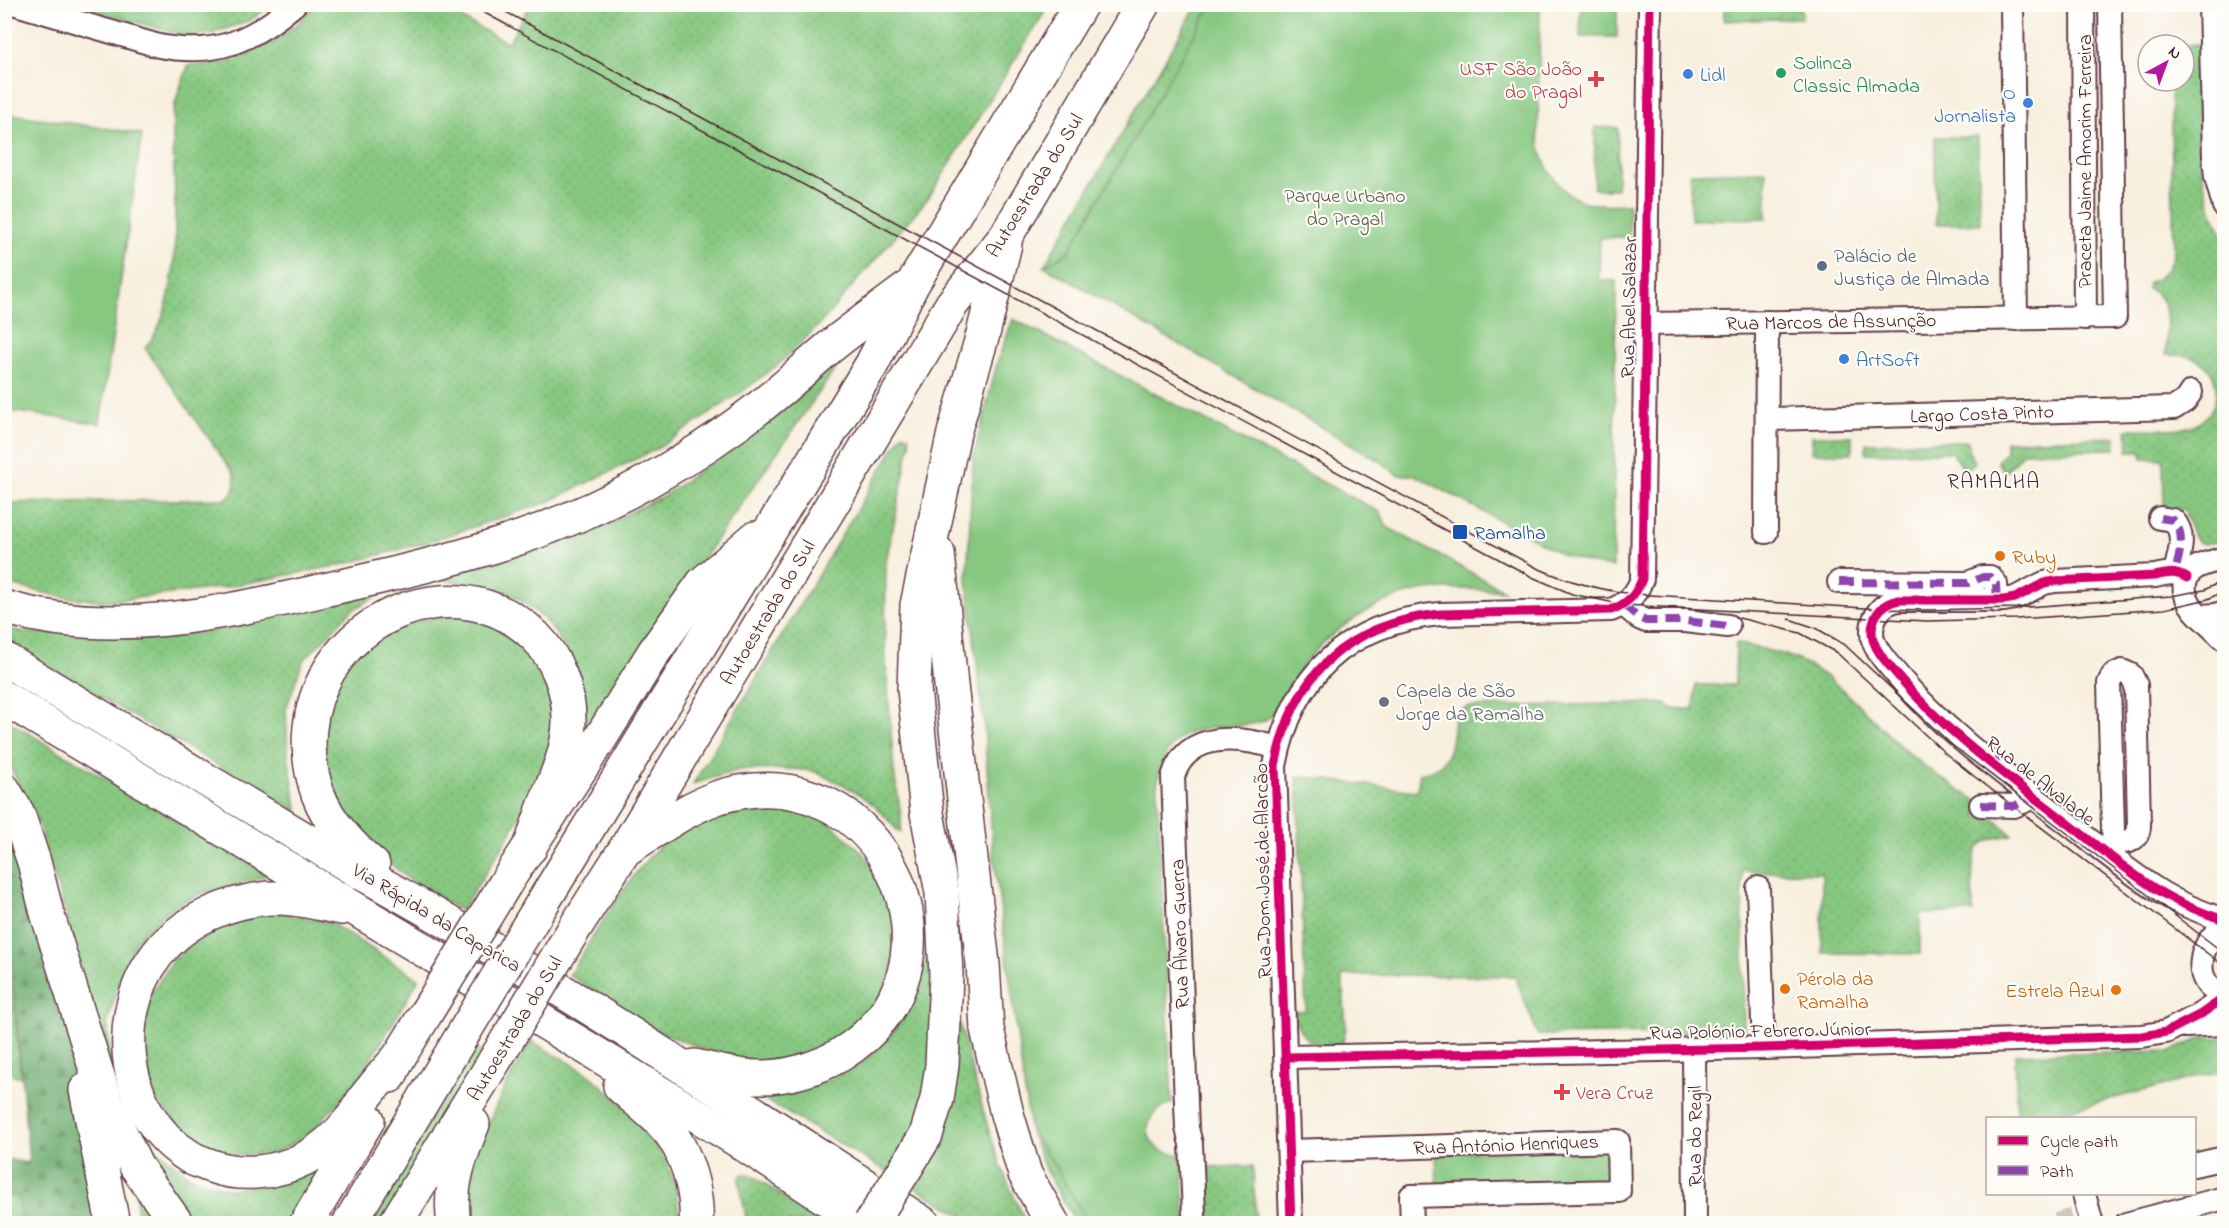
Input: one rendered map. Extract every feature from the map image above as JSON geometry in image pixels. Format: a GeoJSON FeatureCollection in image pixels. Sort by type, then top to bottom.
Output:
{"type":"FeatureCollection","features":[{"type":"Feature","properties":{"kind":"highway","name":"Autoestrada do Sul"},"geometry":{"type":"LineString","coordinates":[[349,1224],[872,364],[912,285],[1082,4]]}},
{"type":"Feature","properties":{"kind":"highway","name":"Autoestrada do Sul"},"geometry":{"type":"LineString","coordinates":[[395,1224],[624,851],[952,304],[1006,236],[1143,4]]}},
{"type":"Feature","properties":{"kind":"highway"},"geometry":{"type":"LineString","coordinates":[[870,1224],[926,1136],[937,1100],[942,1065],[946,975],[942,893],[927,813],[914,689],[917,605],[954,434],[983,334],[1006,236]]}},
{"type":"Feature","properties":{"kind":"highway"},"geometry":{"type":"LineString","coordinates":[[4,608],[27,614],[82,622],[158,621],[204,615],[442,563],[522,539],[628,491],[722,435],[784,388],[838,340],[912,285]]}},
{"type":"Feature","properties":{"kind":"highway"},"geometry":{"type":"LineString","coordinates":[[306,1224],[364,1128],[399,1057],[505,884],[654,652],[703,583],[775,521]]}},
{"type":"Feature","properties":{"kind":"highway"},"geometry":{"type":"LineString","coordinates":[[935,525],[983,964],[987,1029],[1007,1114],[1025,1174],[1053,1224]]}},
{"type":"Feature","properties":{"kind":"highway"},"geometry":{"type":"LineString","coordinates":[[417,904],[355,849],[340,832],[327,813],[318,793],[310,753],[310,722],[316,698],[325,677],[352,640],[371,625],[396,612],[421,604],[444,601],[470,602],[499,612],[524,625],[544,645],[558,669],[566,694],[569,720],[568,744],[530,848]]}},
{"type":"Feature","properties":{"kind":"highway","name":"Via Rápida da Caparica"},"geometry":{"type":"LineString","coordinates":[[4,659],[417,904],[674,1062],[924,1224]]}},
{"type":"Feature","properties":{"kind":"highway","name":"Via Rápida da Caparica"},"geometry":{"type":"LineString","coordinates":[[4,698],[582,1045],[737,1140],[865,1224]]}},
{"type":"Feature","properties":{"kind":"highway"},"geometry":{"type":"LineString","coordinates":[[4,790],[18,814],[105,1102],[136,1166],[177,1224]]}},
{"type":"Feature","properties":{"kind":"highway"},"geometry":{"type":"LineString","coordinates":[[624,851],[685,812],[719,798],[739,793],[782,792],[804,795],[825,803],[864,829],[879,847],[901,889],[908,935],[906,959],[899,985],[873,1029],[852,1047],[831,1060],[787,1075],[759,1077],[737,1075],[674,1062]]}},
{"type":"Feature","properties":{"kind":"highway"},"geometry":{"type":"LineString","coordinates":[[359,912],[287,898],[261,898],[234,904],[187,926],[167,944],[151,964],[139,987],[131,1014],[128,1040],[130,1068],[138,1094],[151,1120],[169,1141],[191,1158],[221,1169],[250,1173],[277,1169],[304,1159],[331,1140],[399,1057]]}},
{"type":"Feature","properties":{"kind":"highway"},"geometry":{"type":"LineString","coordinates":[[66,972],[113,1224]]}},
{"type":"Feature","properties":{"kind":"highway"},"geometry":{"type":"LineString","coordinates":[[582,1045],[673,1138],[684,1159],[694,1194],[696,1224]]}},
{"type":"Feature","properties":{"kind":"highway"},"geometry":{"type":"LineString","coordinates":[[454,1224],[452,1203],[454,1178],[461,1153],[482,1103],[493,1064]]}},
{"type":"Feature","properties":{"kind":"street"},"geometry":{"type":"LineString","coordinates":[[16,4],[183,51],[220,47],[239,41],[266,28],[295,4]]}},
{"type":"Feature","properties":{"kind":"street","name":"Rua Abel Salazar"},"geometry":{"type":"LineString","coordinates":[[1624,605],[1639,587],[1643,570],[1650,4]]}},
{"type":"Feature","properties":{"kind":"street"},"geometry":{"type":"LineString","coordinates":[[2012,4],[2016,319]]}},
{"type":"Feature","properties":{"kind":"street","name":"Praceta Jaime Amorim Ferreira"},"geometry":{"type":"LineString","coordinates":[[2082,4],[2085,318]]}},
{"type":"Feature","properties":{"kind":"street","name":"Praceta Jaime Amorim Ferreira"},"geometry":{"type":"LineString","coordinates":[[2110,4],[2115,317]]}},
{"type":"Feature","properties":{"kind":"street"},"geometry":{"type":"LineString","coordinates":[[2210,4],[2218,109],[2216,177],[2224,206]]}},
{"type":"Feature","properties":{"kind":"street","name":"Rua Marcos de Assunção"},"geometry":{"type":"LineString","coordinates":[[1646,324],[2115,317]]}},
{"type":"Feature","properties":{"kind":"street"},"geometry":{"type":"LineString","coordinates":[[1766,532],[1767,322]]}},
{"type":"Feature","properties":{"kind":"street","name":"Largo Costa Pinto"},"geometry":{"type":"LineString","coordinates":[[1767,419],[2174,408],[2180,406],[2191,392]]}},
{"type":"Feature","properties":{"kind":"street"},"geometry":{"type":"LineString","coordinates":[[2160,518],[2173,520],[2180,530],[2181,575],[2186,600],[2224,639]]}},
{"type":"Feature","properties":{"kind":"street"},"geometry":{"type":"LineString","coordinates":[[1839,582],[1968,583],[1990,577],[1996,584],[1997,601],[2015,598],[2049,581],[2181,575],[2224,558]]}},
{"type":"Feature","properties":{"kind":"street","name":"Rua de Alvalade"},"geometry":{"type":"LineString","coordinates":[[1997,601],[1891,602],[1881,609],[1874,619],[1872,628],[1874,643],[1916,697],[1942,723],[1998,759],[2033,797],[2123,867],[2160,892],[2202,913],[2224,920]]}},
{"type":"Feature","properties":{"kind":"street"},"geometry":{"type":"LineString","coordinates":[[1624,605],[1638,618],[1646,621],[1684,621],[1728,626]]}},
{"type":"Feature","properties":{"kind":"street","name":"Rua Dom José de Alarcão"},"geometry":{"type":"LineString","coordinates":[[1291,1224],[1275,766],[1288,717],[1318,670],[1349,643],[1399,620],[1430,615],[1603,611],[1624,605]]}},
{"type":"Feature","properties":{"kind":"street"},"geometry":{"type":"LineString","coordinates":[[2200,616],[2224,612]]}},
{"type":"Feature","properties":{"kind":"street"},"geometry":{"type":"LineString","coordinates":[[2122,671],[2131,675],[2136,685],[2139,826],[2137,835],[2133,839],[2122,843],[2114,841],[2109,683],[2114,675],[2122,671]]}},
{"type":"Feature","properties":{"kind":"street","name":"Rua Álvaro Guerra"},"geometry":{"type":"LineString","coordinates":[[1194,1215],[1191,1144],[1187,1128],[1173,777],[1179,761],[1185,754],[1205,742],[1251,740],[1278,748]]}},
{"type":"Feature","properties":{"kind":"street"},"geometry":{"type":"LineString","coordinates":[[1981,805],[2013,806],[2033,797]]}},
{"type":"Feature","properties":{"kind":"street"},"geometry":{"type":"LineString","coordinates":[[1758,888],[1764,1048]]}},
{"type":"Feature","properties":{"kind":"street"},"geometry":{"type":"LineString","coordinates":[[2181,1024],[2199,994],[2202,958],[2209,941],[2224,927]]}},
{"type":"Feature","properties":{"kind":"street"},"geometry":{"type":"LineString","coordinates":[[2202,974],[2213,990],[2224,996]]}},
{"type":"Feature","properties":{"kind":"street","name":"Rua Polónio Febrero Júnior"},"geometry":{"type":"LineString","coordinates":[[1286,1057],[1764,1048],[2142,1036],[2166,1032],[2201,1014],[2224,996]]}},
{"type":"Feature","properties":{"kind":"street","name":"Rua Polónio Febrero Júnior"},"geometry":{"type":"LineString","coordinates":[[2181,1024],[2224,1024]]}},
{"type":"Feature","properties":{"kind":"street","name":"Rua do Regil"},"geometry":{"type":"LineString","coordinates":[[1694,1049],[1695,1224]]}},
{"type":"Feature","properties":{"kind":"street","name":"Rua António Henriques"},"geometry":{"type":"LineString","coordinates":[[1289,1151],[1618,1141],[1619,1191],[1412,1196],[1412,1224]]}},
{"type":"Feature","properties":{"kind":"street"},"geometry":{"type":"LineString","coordinates":[[2196,1165],[2224,1158]]}},
{"type":"Feature","properties":{"kind":"street"},"geometry":{"type":"LineString","coordinates":[[2126,1224],[2182,1217],[2224,1198]]}},
{"type":"Feature","properties":{"kind":"green space","name":"Parque Urbano do Pragal"},"geometry":{"type":"Polygon","coordinates":[[[1212,4],[1540,5],[1538,135],[1543,158],[1555,180],[1572,196],[1595,204],[1629,204],[1629,237],[1600,238],[1599,280],[1616,281],[1613,567],[1596,565],[1563,555],[1415,475],[1398,475],[1380,461],[1044,266],[1068,253],[1212,4]]]}},
{"type":"Feature","properties":{"kind":"green space"},"geometry":{"type":"Polygon","coordinates":[[[75,5],[271,5],[251,20],[211,34],[186,36],[75,5]]]}},
{"type":"Feature","properties":{"kind":"green space"},"geometry":{"type":"Polygon","coordinates":[[[315,5],[437,5],[508,43],[529,7],[525,5],[1049,5],[929,197],[819,325],[780,363],[742,392],[658,448],[546,503],[424,543],[345,564],[226,587],[112,601],[68,598],[5,584],[5,503],[226,499],[233,491],[234,474],[145,348],[159,326],[168,299],[173,270],[175,206],[173,112],[188,66],[225,62],[262,48],[286,33],[315,5]]]}},
{"type":"Feature","properties":{"kind":"green space"},"geometry":{"type":"Polygon","coordinates":[[[1197,5],[1212,5],[1068,253],[1044,266],[1197,5]]]}},
{"type":"Feature","properties":{"kind":"green space"},"geometry":{"type":"Polygon","coordinates":[[[1581,5],[1617,5],[1617,37],[1580,37],[1581,5]]]}},
{"type":"Feature","properties":{"kind":"green space"},"geometry":{"type":"Polygon","coordinates":[[[1724,5],[1801,5],[1802,18],[1724,21],[1724,5]]]}},
{"type":"Feature","properties":{"kind":"green space"},"geometry":{"type":"Polygon","coordinates":[[[2196,44],[2201,167],[2213,214],[2224,237],[2224,536],[2206,544],[2200,543],[2192,534],[2184,509],[2164,510],[2163,459],[2142,458],[2142,451],[2128,451],[2127,429],[2169,429],[2192,426],[2209,414],[2216,395],[2213,375],[2207,367],[2190,357],[2166,355],[2167,326],[2164,307],[2161,299],[2147,289],[2148,283],[2166,271],[2174,251],[2170,93],[2196,93],[2196,44]]]}},
{"type":"Feature","properties":{"kind":"green space"},"geometry":{"type":"Polygon","coordinates":[[[5,113],[142,134],[100,424],[5,410],[5,113]]]}},
{"type":"Feature","properties":{"kind":"green space"},"geometry":{"type":"Polygon","coordinates":[[[1595,127],[1618,128],[1617,189],[1594,189],[1595,127]]]}},
{"type":"Feature","properties":{"kind":"green space"},"geometry":{"type":"Polygon","coordinates":[[[1935,137],[1978,137],[1980,224],[1936,224],[1935,137]]]}},
{"type":"Feature","properties":{"kind":"green space"},"geometry":{"type":"Polygon","coordinates":[[[1766,171],[1767,218],[1691,220],[1690,173],[1766,171]]]}},
{"type":"Feature","properties":{"kind":"green space"},"geometry":{"type":"Polygon","coordinates":[[[1013,319],[1372,508],[1381,513],[1387,527],[1505,591],[1427,590],[1410,593],[1375,607],[1343,626],[1315,651],[1299,671],[1277,709],[1265,720],[1253,724],[1203,729],[1191,733],[1172,745],[1166,755],[1160,769],[1157,786],[1172,1103],[1152,1116],[1148,1134],[1159,1149],[1182,1154],[1187,1223],[1088,1223],[1056,1167],[1030,1131],[993,852],[984,725],[967,579],[973,459],[998,360],[1013,319]]]}},
{"type":"Feature","properties":{"kind":"green space"},"geometry":{"type":"Polygon","coordinates":[[[835,364],[836,368],[585,728],[570,655],[541,616],[518,598],[490,587],[444,580],[380,594],[352,610],[303,661],[286,709],[288,756],[298,812],[5,642],[4,626],[21,632],[203,633],[568,543],[665,495],[805,392],[831,365],[835,364]]]}},
{"type":"Feature","properties":{"kind":"green space"},"geometry":{"type":"Polygon","coordinates":[[[903,433],[909,436],[910,444],[886,562],[885,646],[894,772],[901,815],[901,831],[899,832],[876,807],[862,796],[813,771],[739,770],[693,784],[903,433]]]}},
{"type":"Feature","properties":{"kind":"green space"},"geometry":{"type":"Polygon","coordinates":[[[1812,436],[1852,436],[1852,453],[1812,453],[1812,436]]]}},
{"type":"Feature","properties":{"kind":"green space"},"geometry":{"type":"Polygon","coordinates":[[[2116,437],[2115,449],[2023,452],[2005,472],[1997,462],[2006,451],[2006,441],[2116,437]]]}},
{"type":"Feature","properties":{"kind":"green space"},"geometry":{"type":"Polygon","coordinates":[[[1968,441],[1969,452],[1975,462],[1965,472],[1952,452],[1866,453],[1866,443],[1968,441]]]}},
{"type":"Feature","properties":{"kind":"green space"},"geometry":{"type":"Polygon","coordinates":[[[471,611],[517,632],[539,664],[556,700],[549,762],[506,841],[461,911],[407,878],[348,828],[320,777],[320,724],[338,676],[371,630],[471,611]]]}},
{"type":"Feature","properties":{"kind":"green space"},"geometry":{"type":"Polygon","coordinates":[[[1736,643],[1791,657],[1827,677],[1909,754],[1979,802],[1977,818],[1994,819],[2012,835],[1987,841],[1977,851],[1972,877],[1973,912],[1920,914],[1920,954],[1822,953],[1822,873],[1742,871],[1744,1032],[1538,1035],[1515,976],[1342,975],[1346,1027],[1342,1047],[1315,1043],[1304,1036],[1293,1012],[1306,1011],[1297,776],[1417,791],[1420,773],[1431,771],[1439,766],[1448,753],[1454,716],[1457,711],[1468,707],[1657,703],[1666,704],[1673,709],[1694,709],[1696,685],[1735,685],[1736,643]]]}},
{"type":"Feature","properties":{"kind":"green space"},"geometry":{"type":"Polygon","coordinates":[[[4,719],[270,875],[199,894],[166,912],[136,941],[119,983],[107,1023],[112,1074],[134,1123],[157,1149],[189,1176],[229,1189],[269,1185],[323,1163],[288,1223],[138,1223],[136,1195],[110,1075],[67,918],[35,814],[5,758],[4,719]]]}},
{"type":"Feature","properties":{"kind":"green space"},"geometry":{"type":"Polygon","coordinates":[[[742,803],[817,812],[859,849],[889,886],[896,958],[881,995],[832,1050],[745,1066],[648,1027],[569,975],[624,890],[657,849],[694,820],[742,803]]]}},
{"type":"Feature","properties":{"kind":"green space"},"geometry":{"type":"Polygon","coordinates":[[[4,831],[43,936],[85,1084],[110,1223],[20,1223],[19,1197],[5,1194],[5,1159],[29,1163],[10,944],[5,937],[4,831]]]}},
{"type":"Feature","properties":{"kind":"green space"},"geometry":{"type":"Polygon","coordinates":[[[280,912],[331,923],[419,979],[359,1080],[307,1136],[275,1153],[231,1156],[187,1134],[156,1100],[138,1032],[149,996],[175,957],[225,922],[280,912]]]}},
{"type":"Feature","properties":{"kind":"green space"},"geometry":{"type":"Polygon","coordinates":[[[929,934],[955,1007],[993,1144],[1027,1223],[975,1223],[750,1091],[819,1083],[840,1075],[877,1050],[904,1017],[913,998],[921,978],[929,934]]]}},
{"type":"Feature","properties":{"kind":"green space"},"geometry":{"type":"Polygon","coordinates":[[[5,938],[7,941],[21,1077],[5,1073],[5,938]]]}},
{"type":"Feature","properties":{"kind":"green space"},"geometry":{"type":"Polygon","coordinates":[[[2204,1037],[2224,1038],[2224,1070],[2045,1116],[2017,1117],[2015,1054],[2171,1051],[2204,1037]]]}},
{"type":"Feature","properties":{"kind":"green space"},"geometry":{"type":"Polygon","coordinates":[[[531,1041],[587,1073],[639,1122],[660,1151],[668,1168],[678,1203],[679,1223],[466,1223],[469,1163],[507,1083],[531,1041]]]}},
{"type":"Feature","properties":{"kind":"green space"},"geometry":{"type":"Polygon","coordinates":[[[473,1047],[485,1054],[383,1223],[367,1224],[473,1047]]]}},
{"type":"Feature","properties":{"kind":"green space"},"geometry":{"type":"Polygon","coordinates":[[[1030,1131],[1056,1167],[1088,1223],[1076,1223],[1046,1171],[1030,1131]]]}},
{"type":"Feature","properties":{"kind":"green space"},"geometry":{"type":"Polygon","coordinates":[[[1612,1148],[1613,1186],[1437,1191],[1436,1153],[1612,1148]]]}},
{"type":"Feature","properties":{"kind":"green space"},"geometry":{"type":"Polygon","coordinates":[[[1253,1166],[1256,1223],[1212,1223],[1212,1220],[1206,1220],[1204,1167],[1253,1166]]]}},
{"type":"Feature","properties":{"kind":"green space"},"geometry":{"type":"Polygon","coordinates":[[[742,1174],[750,1174],[822,1223],[747,1223],[739,1180],[742,1174]]]}},
{"type":"Feature","properties":{"kind":"green space"},"geometry":{"type":"Polygon","coordinates":[[[5,1194],[19,1197],[20,1223],[5,1224],[5,1194]]]}},
{"type":"Feature","properties":{"kind":"tunnel"},"geometry":{"type":"LineString","coordinates":[[2057,1224],[2073,1219]]}},
{"type":"Feature","properties":{"kind":"tram line"},"geometry":{"type":"LineString","coordinates":[[468,4],[1532,577],[1572,594],[1624,605],[1926,621],[2016,619],[2164,609],[2208,599],[2224,591]]}},
{"type":"Feature","properties":{"kind":"tram line"},"geometry":{"type":"LineString","coordinates":[[491,4],[1537,568],[1584,585],[1634,594],[1926,610],[2016,608],[2171,596],[2204,590],[2224,580]]}},
{"type":"Feature","properties":{"kind":"tram line"},"geometry":{"type":"LineString","coordinates":[[1735,617],[1800,633],[1837,653],[1945,753],[2224,966]]}},
{"type":"Feature","properties":{"kind":"tram line"},"geometry":{"type":"LineString","coordinates":[[1789,619],[1816,628],[1845,645],[1952,745],[2224,953]]}},
{"type":"Feature","properties":{"kind":"marked path"},"geometry":{"type":"LineString","coordinates":[[2160,518],[2173,520],[2180,532],[2181,545],[2175,572]]}},
{"type":"Feature","properties":{"kind":"marked path"},"geometry":{"type":"LineString","coordinates":[[1839,582],[1968,583],[1983,577],[1990,577],[1996,584],[1997,601]]}},
{"type":"Feature","properties":{"kind":"marked path"},"geometry":{"type":"LineString","coordinates":[[1624,605],[1646,621],[1685,621],[1728,626]]}},
{"type":"Feature","properties":{"kind":"marked path"},"geometry":{"type":"LineString","coordinates":[[1992,766],[2004,751]]}},
{"type":"Feature","properties":{"kind":"marked path"},"geometry":{"type":"LineString","coordinates":[[1981,805],[2014,806],[2033,797]]}},
{"type":"Feature","properties":{"kind":"cycle path"},"geometry":{"type":"LineString","coordinates":[[1291,1224],[1275,766],[1283,734],[1295,705],[1310,680],[1329,659],[1352,642],[1378,629],[1407,619],[1440,614],[1611,610],[1630,598],[1642,579],[1650,4]]}},
{"type":"Feature","properties":{"kind":"cycle path"},"geometry":{"type":"LineString","coordinates":[[2187,578],[2171,573],[2155,576],[2055,581],[2044,583],[2015,598],[2004,600],[1899,600],[1886,604],[1877,614],[1873,623],[1872,637],[1881,655],[1917,697],[1976,751],[2149,884],[2185,905],[2224,920]]}},
{"type":"Feature","properties":{"kind":"cycle path"},"geometry":{"type":"LineString","coordinates":[[1286,1057],[1764,1048],[2142,1036],[2166,1032],[2201,1014],[2224,998]]}},
{"type":"Feature","properties":{"kind":"place","name":"Solinca Classic Almada"},"geometry":{"type":"Point","coordinates":[1781,73]}},
{"type":"Feature","properties":{"kind":"place","name":"Lidl"},"geometry":{"type":"Point","coordinates":[1688,74]}},
{"type":"Feature","properties":{"kind":"place","name":"USF São João do Pragal"},"geometry":{"type":"Point","coordinates":[1596,79]}},
{"type":"Feature","properties":{"kind":"place","name":"O Jornalista"},"geometry":{"type":"Point","coordinates":[2028,103]}},
{"type":"Feature","properties":{"kind":"place","name":"Palácio de Justiça de Almada"},"geometry":{"type":"Point","coordinates":[1822,266]}},
{"type":"Feature","properties":{"kind":"place","name":"ArtSoft"},"geometry":{"type":"Point","coordinates":[1844,359]}},
{"type":"Feature","properties":{"kind":"place","name":"Ramalha"},"geometry":{"type":"Point","coordinates":[1460,532]}},
{"type":"Feature","properties":{"kind":"place","name":"Ruby"},"geometry":{"type":"Point","coordinates":[2000,556]}},
{"type":"Feature","properties":{"kind":"place","name":"Capela de São Jorge da Ramalha"},"geometry":{"type":"Point","coordinates":[1384,702]}},
{"type":"Feature","properties":{"kind":"place","name":"Pérola da Ramalha"},"geometry":{"type":"Point","coordinates":[1785,989]}},
{"type":"Feature","properties":{"kind":"place","name":"Estrela Azul"},"geometry":{"type":"Point","coordinates":[2116,990]}},
{"type":"Feature","properties":{"kind":"place","name":"Vera Cruz"},"geometry":{"type":"Point","coordinates":[1562,1092]}},
{"type":"Feature","properties":{"kind":"district","name":"RAMALHA"},"geometry":{"type":"Point","coordinates":[1994,481]}}]}
